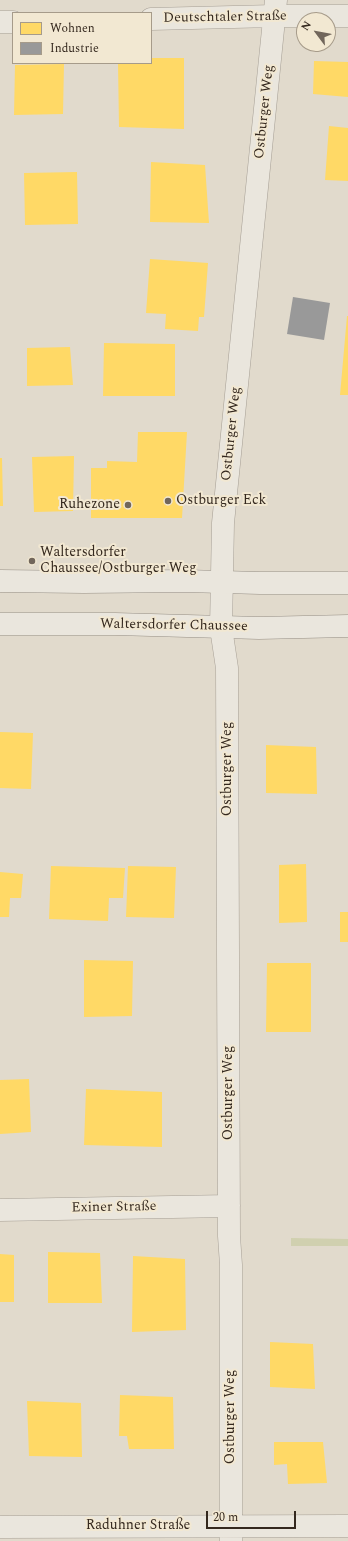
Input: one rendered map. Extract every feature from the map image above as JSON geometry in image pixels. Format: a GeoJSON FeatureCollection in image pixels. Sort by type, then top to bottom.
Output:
{"type":"FeatureCollection","features":[{"type":"Feature","properties":{"kind":"street","name":"Deutschtaler Straße"},"geometry":{"type":"LineString","coordinates":[[152,19],[275,8],[348,16]]}},
{"type":"Feature","properties":{"kind":"street","name":"Ostburger Weg"},"geometry":{"type":"LineString","coordinates":[[231,1533],[231,1265],[229,1236],[227,668],[221,628],[224,523],[275,8]]}},
{"type":"Feature","properties":{"kind":"street"},"geometry":{"type":"LineString","coordinates":[[0,22],[12,22]]}},
{"type":"Feature","properties":{"kind":"street"},"geometry":{"type":"LineString","coordinates":[[0,581],[348,583]]}},
{"type":"Feature","properties":{"kind":"street","name":"Waltersdorfer Chaussee"},"geometry":{"type":"LineString","coordinates":[[0,624],[115,624],[221,628],[348,626]]}},
{"type":"Feature","properties":{"kind":"street","name":"Exiner Straße"},"geometry":{"type":"LineString","coordinates":[[0,1210],[229,1206]]}},
{"type":"Feature","properties":{"kind":"street","name":"Raduhner Straße"},"geometry":{"type":"LineString","coordinates":[[0,1527],[231,1533],[348,1526]]}},
{"type":"Feature","properties":{"kind":"green space"},"geometry":{"type":"Polygon","coordinates":[[[291,1238],[348,1239],[348,1246],[291,1246],[291,1238]]]}},
{"type":"Feature","properties":{"kind":"building: Wohnen"},"geometry":{"type":"Polygon","coordinates":[[[152,58],[184,58],[184,129],[119,127],[118,64],[152,64],[152,58]]]}},
{"type":"Feature","properties":{"kind":"building: Wohnen"},"geometry":{"type":"Polygon","coordinates":[[[314,61],[348,62],[348,97],[313,94],[314,61]]]}},
{"type":"Feature","properties":{"kind":"building: Wohnen"},"geometry":{"type":"Polygon","coordinates":[[[64,64],[63,114],[14,115],[15,65],[64,64]]]}},
{"type":"Feature","properties":{"kind":"building: Wohnen"},"geometry":{"type":"Polygon","coordinates":[[[329,126],[348,128],[348,181],[325,180],[329,126]]]}},
{"type":"Feature","properties":{"kind":"building: Wohnen"},"geometry":{"type":"Polygon","coordinates":[[[151,162],[205,165],[209,223],[150,222],[151,162]]]}},
{"type":"Feature","properties":{"kind":"building: Wohnen"},"geometry":{"type":"Polygon","coordinates":[[[77,172],[78,224],[25,225],[24,173],[77,172]]]}},
{"type":"Feature","properties":{"kind":"building: Wohnen"},"geometry":{"type":"Polygon","coordinates":[[[150,259],[208,263],[204,317],[199,317],[198,331],[165,329],[166,314],[146,313],[150,259]]]}},
{"type":"Feature","properties":{"kind":"building: Wohnen"},"geometry":{"type":"Polygon","coordinates":[[[347,316],[348,395],[340,395],[347,316]]]}},
{"type":"Feature","properties":{"kind":"building: Wohnen"},"geometry":{"type":"Polygon","coordinates":[[[104,343],[175,344],[175,396],[103,396],[104,343]]]}},
{"type":"Feature","properties":{"kind":"building: Wohnen"},"geometry":{"type":"Polygon","coordinates":[[[70,347],[73,385],[27,386],[27,348],[70,347]]]}},
{"type":"Feature","properties":{"kind":"building: Wohnen"},"geometry":{"type":"Polygon","coordinates":[[[138,432],[187,432],[182,518],[91,518],[91,468],[107,468],[107,461],[137,462],[138,432]]]}},
{"type":"Feature","properties":{"kind":"building: Wohnen"},"geometry":{"type":"Polygon","coordinates":[[[74,456],[73,511],[34,512],[32,457],[74,456]]]}},
{"type":"Feature","properties":{"kind":"building: Wohnen"},"geometry":{"type":"Polygon","coordinates":[[[0,458],[2,458],[3,506],[0,506],[0,458]]]}},
{"type":"Feature","properties":{"kind":"building: Wohnen"},"geometry":{"type":"Polygon","coordinates":[[[0,732],[33,733],[31,789],[0,788],[0,732]]]}},
{"type":"Feature","properties":{"kind":"building: Wohnen"},"geometry":{"type":"Polygon","coordinates":[[[266,745],[316,747],[317,794],[266,793],[266,745]]]}},
{"type":"Feature","properties":{"kind":"building: Wohnen"},"geometry":{"type":"Polygon","coordinates":[[[306,864],[307,922],[279,923],[279,865],[306,864]]]}},
{"type":"Feature","properties":{"kind":"building: Wohnen"},"geometry":{"type":"Polygon","coordinates":[[[51,866],[125,868],[123,898],[109,898],[108,921],[49,919],[51,866]]]}},
{"type":"Feature","properties":{"kind":"building: Wohnen"},"geometry":{"type":"Polygon","coordinates":[[[128,866],[176,867],[174,918],[126,917],[128,866]]]}},
{"type":"Feature","properties":{"kind":"building: Wohnen"},"geometry":{"type":"Polygon","coordinates":[[[0,872],[23,874],[21,898],[10,898],[9,917],[0,917],[0,872]]]}},
{"type":"Feature","properties":{"kind":"building: Wohnen"},"geometry":{"type":"Polygon","coordinates":[[[340,912],[348,912],[348,942],[340,942],[340,912]]]}},
{"type":"Feature","properties":{"kind":"building: Wohnen"},"geometry":{"type":"Polygon","coordinates":[[[84,960],[133,961],[132,1016],[84,1017],[84,960]]]}},
{"type":"Feature","properties":{"kind":"building: Wohnen"},"geometry":{"type":"Polygon","coordinates":[[[267,963],[311,963],[311,1032],[266,1032],[267,963]]]}},
{"type":"Feature","properties":{"kind":"building: Wohnen"},"geometry":{"type":"Polygon","coordinates":[[[29,1079],[31,1132],[0,1134],[0,1080],[29,1079]]]}},
{"type":"Feature","properties":{"kind":"building: Wohnen"},"geometry":{"type":"Polygon","coordinates":[[[86,1089],[162,1092],[162,1147],[84,1145],[86,1089]]]}},
{"type":"Feature","properties":{"kind":"building: Wohnen"},"geometry":{"type":"Polygon","coordinates":[[[48,1252],[100,1253],[102,1303],[48,1303],[48,1252]]]}},
{"type":"Feature","properties":{"kind":"building: Wohnen"},"geometry":{"type":"Polygon","coordinates":[[[0,1254],[14,1255],[14,1302],[0,1302],[0,1254]]]}},
{"type":"Feature","properties":{"kind":"building: Wohnen"},"geometry":{"type":"Polygon","coordinates":[[[133,1256],[185,1259],[186,1330],[132,1332],[133,1256]]]}},
{"type":"Feature","properties":{"kind":"building: Wohnen"},"geometry":{"type":"Polygon","coordinates":[[[270,1342],[313,1344],[315,1389],[270,1387],[270,1342]]]}},
{"type":"Feature","properties":{"kind":"building: Wohnen"},"geometry":{"type":"Polygon","coordinates":[[[120,1395],[173,1397],[174,1449],[129,1449],[127,1436],[119,1436],[120,1395]]]}},
{"type":"Feature","properties":{"kind":"building: Wohnen"},"geometry":{"type":"Polygon","coordinates":[[[27,1401],[81,1403],[82,1457],[29,1456],[27,1401]]]}},
{"type":"Feature","properties":{"kind":"building: Wohnen"},"geometry":{"type":"Polygon","coordinates":[[[274,1442],[323,1442],[327,1483],[288,1484],[287,1464],[274,1465],[274,1442]]]}},
{"type":"Feature","properties":{"kind":"building: Industrie"},"geometry":{"type":"Polygon","coordinates":[[[293,297],[330,303],[324,340],[287,334],[293,297]]]}},
{"type":"Feature","properties":{"kind":"place","name":"Ostburger Eck"},"geometry":{"type":"Point","coordinates":[168,501]}},
{"type":"Feature","properties":{"kind":"place","name":"Ruhezone"},"geometry":{"type":"Point","coordinates":[128,505]}},
{"type":"Feature","properties":{"kind":"place","name":"Waltersdorfer Chaussee/Ostburger Weg"},"geometry":{"type":"Point","coordinates":[32,561]}}]}
